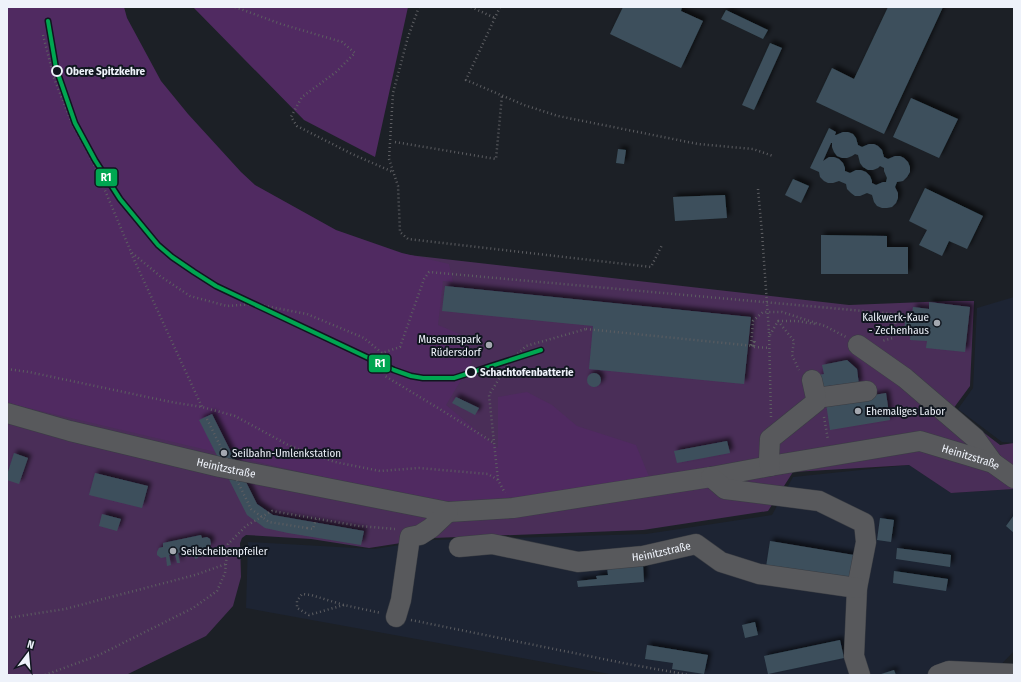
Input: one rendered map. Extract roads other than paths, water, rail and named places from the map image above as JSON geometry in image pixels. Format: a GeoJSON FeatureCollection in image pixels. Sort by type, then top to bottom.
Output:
{"type":"FeatureCollection","features":[{"type":"Feature","properties":{"kind":"lane"},"geometry":{"type":"LineString","coordinates":[[858,346],[905,378],[975,438],[993,462],[1014,457]]}},
{"type":"Feature","properties":{"kind":"lane"},"geometry":{"type":"LineString","coordinates":[[770,466],[770,439],[815,393],[867,392]]}},
{"type":"Feature","properties":{"kind":"lane","name":"Heinitzstraße"},"geometry":{"type":"LineString","coordinates":[[7,414],[220,468],[448,512],[513,508],[711,477],[920,441],[993,462],[1014,478]]}},
{"type":"Feature","properties":{"kind":"lane"},"geometry":{"type":"LineString","coordinates":[[711,477],[725,489],[819,501],[864,523],[866,542],[857,588],[854,656],[860,675]]}},
{"type":"Feature","properties":{"kind":"lane"},"geometry":{"type":"LineString","coordinates":[[396,617],[401,600],[410,537],[420,535],[431,528],[448,512]]}},
{"type":"Feature","properties":{"kind":"lane","name":"Heinitzstraße"},"geometry":{"type":"LineString","coordinates":[[459,547],[492,544],[578,562],[643,556],[696,544],[720,562],[759,574],[857,588]]}},
{"type":"Feature","properties":{"kind":"lane"},"geometry":{"type":"LineString","coordinates":[[938,675],[949,671],[1014,674]]}},
{"type":"Feature","properties":{"kind":"place","name":"Obere Spitzkehre"},"geometry":{"type":"Point","coordinates":[57,71]}},
{"type":"Feature","properties":{"kind":"place","name":"Kalkwerk-Kaue - Zechenhaus"},"geometry":{"type":"Point","coordinates":[937,323]}},
{"type":"Feature","properties":{"kind":"place","name":"Museumspark Rüdersdorf"},"geometry":{"type":"Point","coordinates":[489,345]}},
{"type":"Feature","properties":{"kind":"place","name":"Schachtofenbatterie"},"geometry":{"type":"Point","coordinates":[471,372]}},
{"type":"Feature","properties":{"kind":"place","name":"Ehemaliges Labor"},"geometry":{"type":"Point","coordinates":[858,411]}},
{"type":"Feature","properties":{"kind":"place","name":"Seilbahn-Umlenkstation"},"geometry":{"type":"Point","coordinates":[224,453]}},
{"type":"Feature","properties":{"kind":"place","name":"Seilscheibenpfeiler"},"geometry":{"type":"Point","coordinates":[173,551]}}]}
